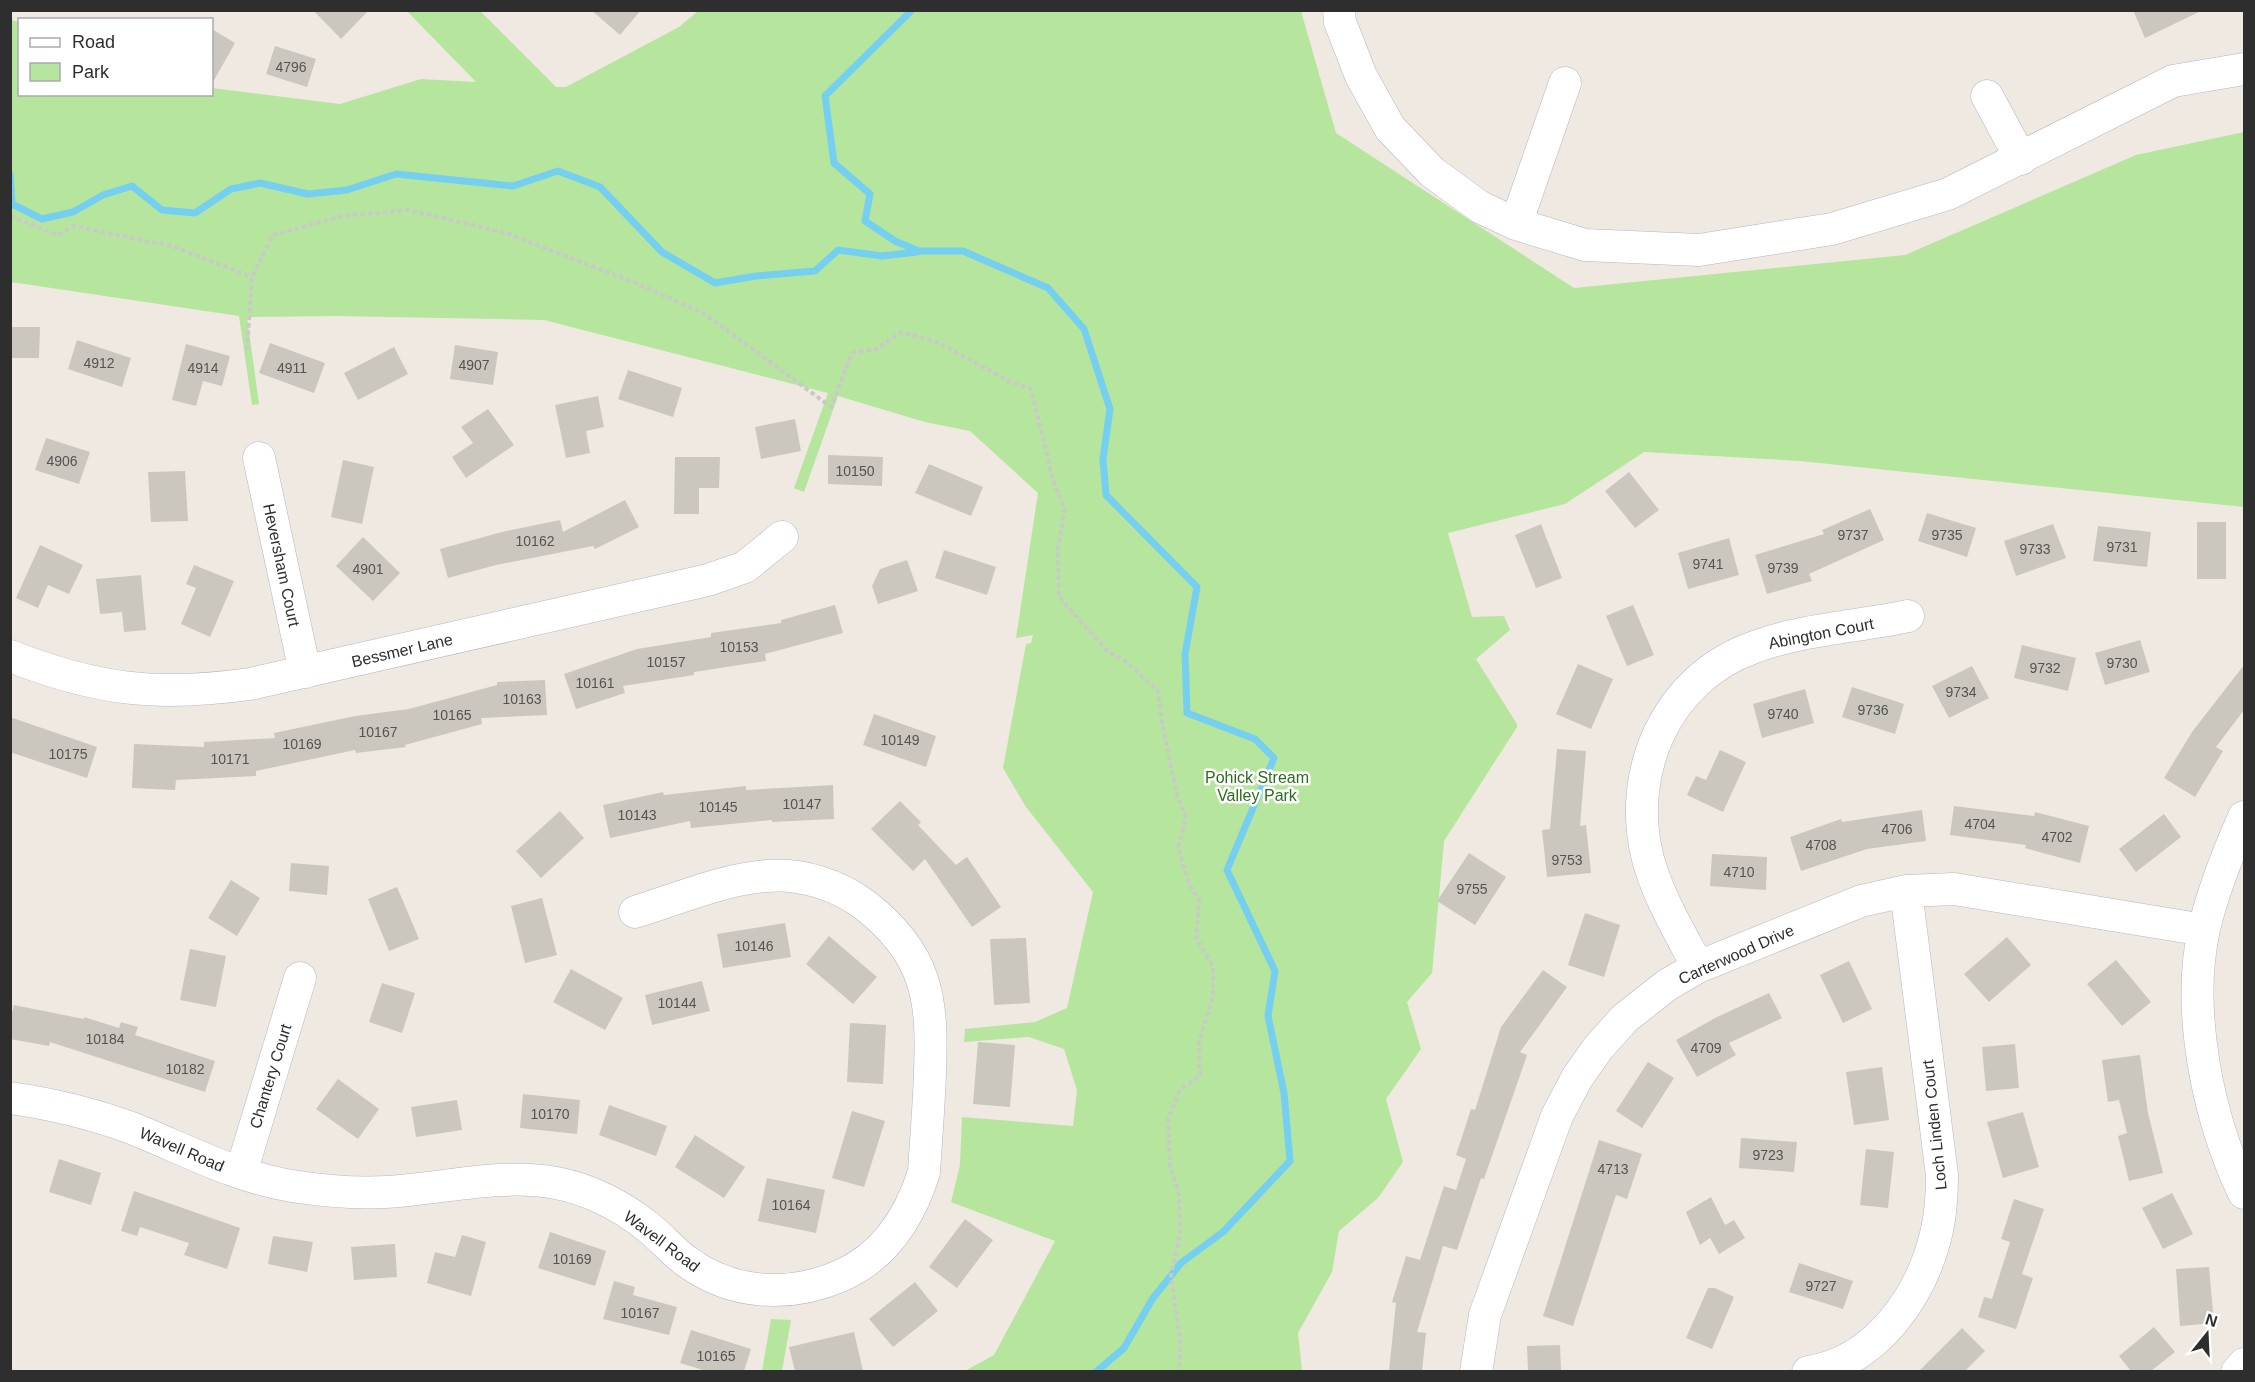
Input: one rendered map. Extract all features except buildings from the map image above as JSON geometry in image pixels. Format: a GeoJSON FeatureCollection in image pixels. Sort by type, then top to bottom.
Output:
{"type":"FeatureCollection","features":[{"type":"Feature","properties":{"kind":"street"},"geometry":{"type":"LineString","coordinates":[[1339,10],[1340,22],[1361,76],[1390,128],[1432,172],[1480,207],[1516,224],[1585,244],[1699,250],[1832,229],[1948,194],[2173,81],[2244,69]]}},
{"type":"Feature","properties":{"kind":"street"},"geometry":{"type":"LineString","coordinates":[[1516,224],[1565,83]]}},
{"type":"Feature","properties":{"kind":"street"},"geometry":{"type":"LineString","coordinates":[[1987,96],[2021,159]]}},
{"type":"Feature","properties":{"kind":"street","name":"Heversham Court"},"geometry":{"type":"LineString","coordinates":[[259,458],[305,672]]}},
{"type":"Feature","properties":{"kind":"street","name":"Bessmer Lane"},"geometry":{"type":"LineString","coordinates":[[10,656],[72,678],[109,686],[155,691],[209,690],[250,684],[708,580],[745,567],[782,537]]}},
{"type":"Feature","properties":{"kind":"street","name":"Abington Court"},"geometry":{"type":"LineString","coordinates":[[1698,967],[1657,881],[1648,857],[1642,828],[1641,795],[1647,762],[1662,726],[1695,683],[1716,666],[1744,651],[1775,640],[1908,616]]}},
{"type":"Feature","properties":{"kind":"street"},"geometry":{"type":"LineString","coordinates":[[2244,817],[2229,849],[2204,930],[2199,996],[2200,1039],[2207,1084],[2218,1129],[2244,1193]]}},
{"type":"Feature","properties":{"kind":"street","name":"Wavell Road"},"geometry":{"type":"LineString","coordinates":[[10,1098],[41,1102],[90,1114],[135,1130],[210,1163],[287,1185],[349,1192],[406,1191],[502,1179],[529,1179],[559,1184],[606,1200],[626,1212],[648,1227],[684,1260],[704,1273],[754,1290],[796,1290],[823,1284],[851,1271],[873,1256],[894,1234],[917,1194],[924,1172],[932,1027],[924,983],[907,948],[885,921],[858,899],[830,886],[796,877],[769,876],[742,879],[635,912]]}},
{"type":"Feature","properties":{"kind":"street","name":"Carterwood Drive"},"geometry":{"type":"LineString","coordinates":[[1476,1371],[1485,1315],[1557,1116],[1577,1077],[1598,1047],[1624,1018],[1667,985],[1698,967],[1861,901],[1906,891],[1939,889],[1965,891],[2204,930]]}},
{"type":"Feature","properties":{"kind":"street","name":"Loch Linden Court"},"geometry":{"type":"LineString","coordinates":[[1808,1371],[1852,1357],[1894,1321],[1911,1297],[1920,1278],[1937,1230],[1942,1175],[1906,891]]}},
{"type":"Feature","properties":{"kind":"street","name":"Chantery Court"},"geometry":{"type":"LineString","coordinates":[[241,1173],[300,978]]}},
{"type":"Feature","properties":{"kind":"street"},"geometry":{"type":"LineString","coordinates":[[2237,1371],[2244,1364]]}},
{"type":"Feature","properties":{"kind":"path"},"geometry":{"type":"LineString","coordinates":[[247,350],[252,277],[273,235],[342,216],[409,210],[506,233],[636,283],[705,314],[831,407],[852,353],[878,348],[901,332],[937,342],[1009,381],[1031,389],[1053,480],[1065,509],[1058,548],[1059,597],[1108,652],[1124,660],[1158,691],[1162,722],[1178,795],[1186,818],[1178,847],[1189,884],[1199,900],[1197,938],[1213,966],[1213,997],[1198,1041],[1200,1076],[1180,1090],[1168,1118],[1170,1165],[1179,1195],[1180,1235],[1171,1275],[1180,1339],[1179,1371]]}},
{"type":"Feature","properties":{"kind":"path"},"geometry":{"type":"LineString","coordinates":[[10,216],[58,235],[73,226],[172,246],[252,277]]}},
{"type":"Feature","properties":{"kind":"green space","name":"Pohick Stream Valley Park"},"geometry":{"type":"Polygon","coordinates":[[[407,11],[480,11],[556,87],[566,87],[679,27],[698,11],[1301,11],[1336,133],[1574,288],[1905,255],[2136,155],[2244,132],[2244,507],[1800,461],[1644,452],[1565,504],[1448,533],[1472,617],[1504,616],[1510,630],[1476,659],[1517,727],[1444,841],[1432,973],[1407,1002],[1421,1049],[1386,1099],[1403,1162],[1378,1198],[1339,1231],[1332,1272],[1298,1333],[1302,1371],[965,1371],[994,1355],[1055,1241],[951,1202],[960,1165],[962,1117],[1073,1126],[1077,1090],[1064,1049],[1029,1037],[964,1042],[965,1029],[1035,1022],[1067,1008],[1093,892],[1026,807],[1003,768],[1026,644],[1031,643],[1033,635],[1016,638],[1038,493],[970,431],[925,422],[838,396],[804,492],[794,488],[828,393],[544,320],[336,316],[247,317],[259,404],[252,405],[239,316],[11,282],[11,20],[18,22],[18,96],[213,96],[213,88],[340,104],[421,79],[476,82],[407,11]]]}},
{"type":"Feature","properties":{"kind":"green space"},"geometry":{"type":"Polygon","coordinates":[[[771,1319],[791,1320],[782,1371],[762,1371],[771,1319]]]}},
{"type":"Feature","properties":{"kind":"waterway"},"geometry":{"type":"LineString","coordinates":[[912,10],[825,96],[834,163],[870,194],[865,221],[895,241],[919,251],[963,251],[1048,288],[1084,329],[1110,409],[1103,459],[1106,495],[1197,587],[1185,654],[1187,713],[1255,739],[1274,758],[1227,870],[1275,971],[1268,1016],[1284,1093],[1290,1161],[1223,1232],[1181,1263],[1153,1298],[1124,1348],[1096,1372]]}},
{"type":"Feature","properties":{"kind":"waterway"},"geometry":{"type":"LineString","coordinates":[[10,174],[12,204],[42,219],[73,212],[103,195],[132,186],[162,210],[195,213],[231,189],[260,183],[308,194],[347,190],[396,174],[513,186],[558,171],[600,187],[662,252],[715,283],[756,276],[815,271],[838,250],[882,256],[917,252]]}}]}
